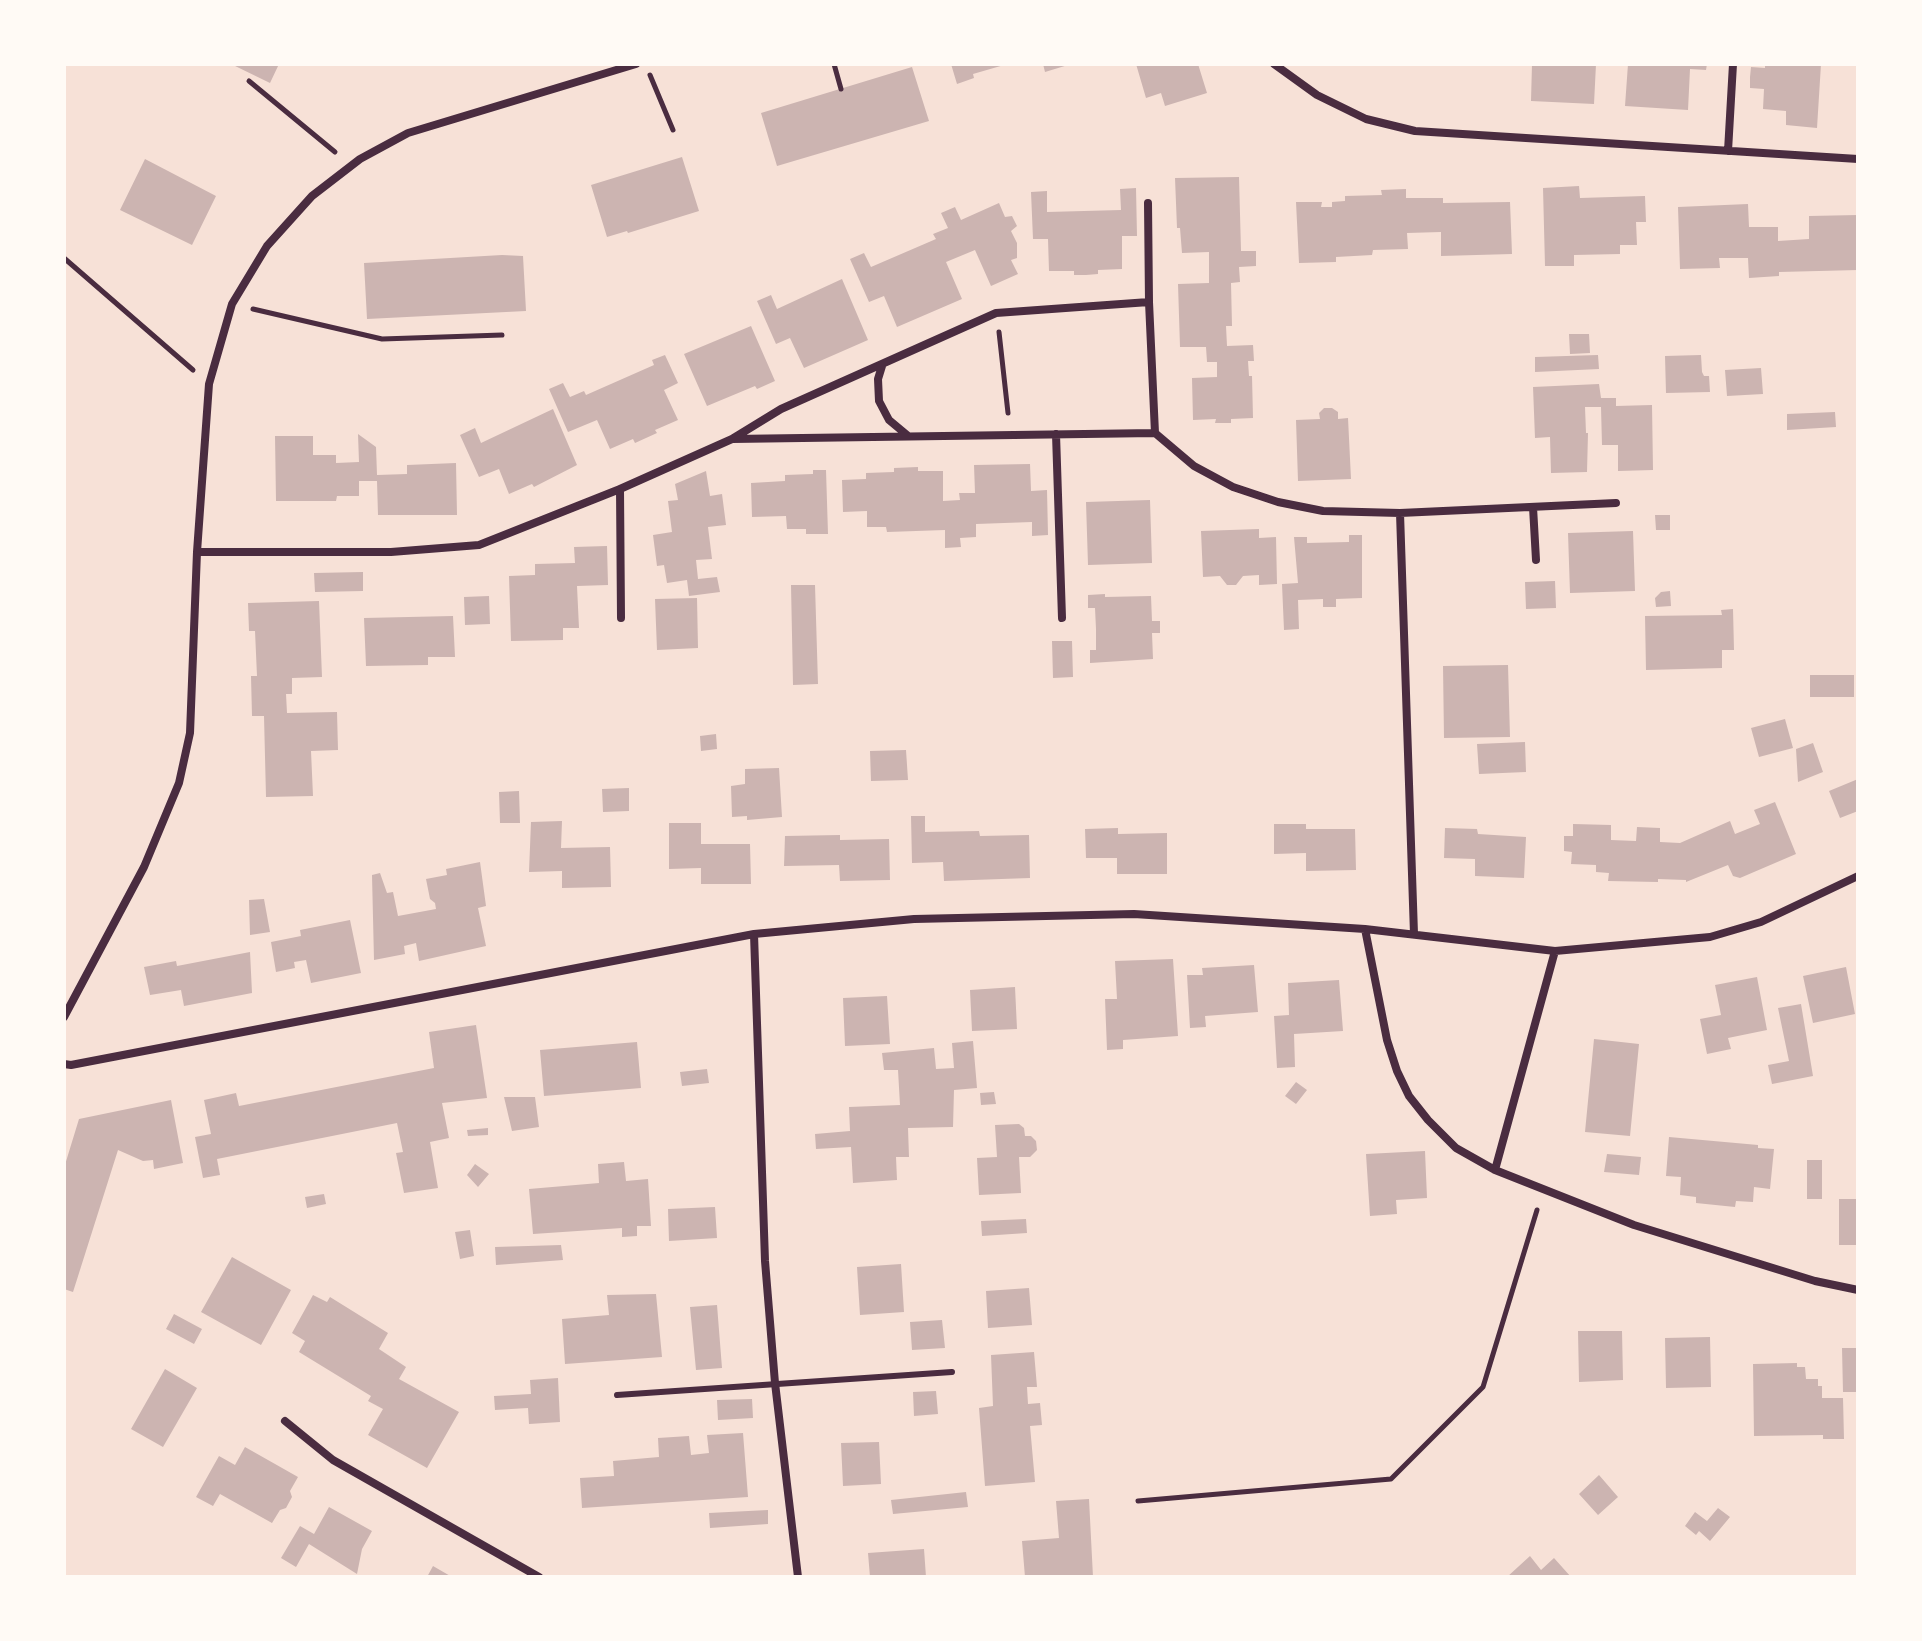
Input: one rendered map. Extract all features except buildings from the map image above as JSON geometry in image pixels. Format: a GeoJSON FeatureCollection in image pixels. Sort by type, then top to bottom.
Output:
{"type":"FeatureCollection","features":[{"type":"Feature","properties":{"kind":"street"},"geometry":{"type":"LineString","coordinates":[[64,1017],[144,867],[179,783],[190,733],[197,552],[209,384],[232,304],[267,246],[312,196],[352,166],[408,133],[636,64]]}},
{"type":"Feature","properties":{"kind":"street"},"geometry":{"type":"LineString","coordinates":[[1274,64],[1317,95],[1366,119],[1415,131],[1858,159]]}},
{"type":"Feature","properties":{"kind":"street"},"geometry":{"type":"LineString","coordinates":[[1728,151],[1733,64]]}},
{"type":"Feature","properties":{"kind":"street"},"geometry":{"type":"LineString","coordinates":[[1148,203],[1155,433]]}},
{"type":"Feature","properties":{"kind":"street"},"geometry":{"type":"LineString","coordinates":[[197,552],[391,552],[479,545],[620,489],[732,439],[781,409],[996,313],[1149,302]]}},
{"type":"Feature","properties":{"kind":"street"},"geometry":{"type":"LineString","coordinates":[[882,366],[878,379],[879,401],[889,420],[907,435]]}},
{"type":"Feature","properties":{"kind":"street"},"geometry":{"type":"LineString","coordinates":[[732,439],[1155,433],[1194,466],[1233,487],[1278,502],[1323,511],[1400,513],[1616,503]]}},
{"type":"Feature","properties":{"kind":"street"},"geometry":{"type":"LineString","coordinates":[[1056,434],[1062,618]]}},
{"type":"Feature","properties":{"kind":"street"},"geometry":{"type":"LineString","coordinates":[[620,489],[621,618]]}},
{"type":"Feature","properties":{"kind":"street"},"geometry":{"type":"LineString","coordinates":[[1533,507],[1536,560]]}},
{"type":"Feature","properties":{"kind":"street"},"geometry":{"type":"LineString","coordinates":[[1400,513],[1414,934]]}},
{"type":"Feature","properties":{"kind":"street"},"geometry":{"type":"LineString","coordinates":[[64,1064],[754,934],[914,919],[1134,914],[1365,929],[1555,951],[1710,937],[1761,922],[1858,876]]}},
{"type":"Feature","properties":{"kind":"street"},"geometry":{"type":"LineString","coordinates":[[1365,929],[1387,1040],[1397,1071],[1409,1096],[1456,1148],[1495,1170],[1634,1225],[1815,1281],[1858,1290]]}},
{"type":"Feature","properties":{"kind":"street"},"geometry":{"type":"LineString","coordinates":[[754,934],[765,1261],[775,1383],[798,1577]]}},
{"type":"Feature","properties":{"kind":"street"},"geometry":{"type":"LineString","coordinates":[[1495,1170],[1555,951]]}},
{"type":"Feature","properties":{"kind":"street"},"geometry":{"type":"LineString","coordinates":[[285,1421],[333,1460],[539,1577]]}},
{"type":"Feature","properties":{"kind":"lane"},"geometry":{"type":"LineString","coordinates":[[617,1395],[952,1372]]}},
{"type":"Feature","properties":{"kind":"path"},"geometry":{"type":"LineString","coordinates":[[646,64],[673,130]]}},
{"type":"Feature","properties":{"kind":"path"},"geometry":{"type":"LineString","coordinates":[[834,64],[841,89]]}},
{"type":"Feature","properties":{"kind":"path"},"geometry":{"type":"LineString","coordinates":[[249,81],[352,166]]}},
{"type":"Feature","properties":{"kind":"path"},"geometry":{"type":"LineString","coordinates":[[64,258],[209,384]]}},
{"type":"Feature","properties":{"kind":"path"},"geometry":{"type":"LineString","coordinates":[[232,304],[382,339],[502,335]]}},
{"type":"Feature","properties":{"kind":"path"},"geometry":{"type":"LineString","coordinates":[[996,313],[1011,434]]}},
{"type":"Feature","properties":{"kind":"path"},"geometry":{"type":"LineString","coordinates":[[1138,1501],[1391,1479],[1483,1387],[1544,1190]]}}]}
